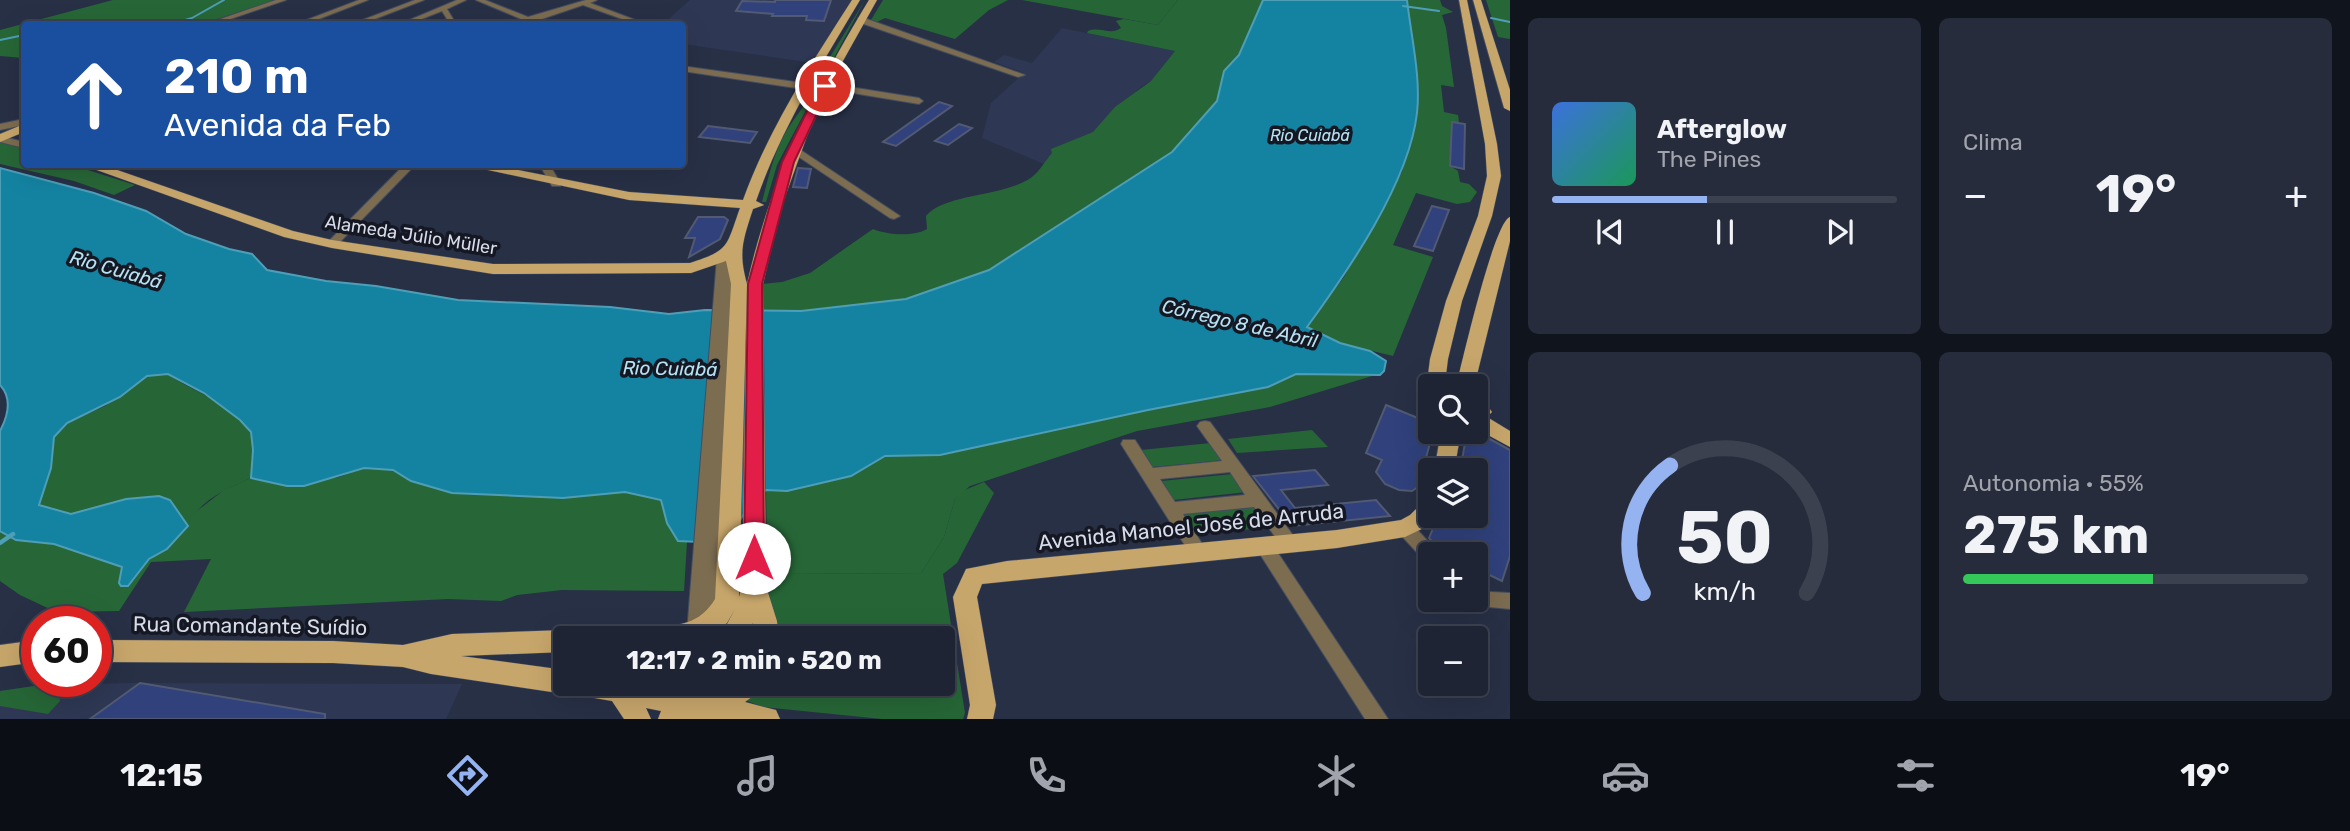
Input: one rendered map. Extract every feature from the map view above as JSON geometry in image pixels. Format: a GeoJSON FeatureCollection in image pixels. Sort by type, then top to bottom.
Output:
{"type":"FeatureCollection","features":[{"type":"Feature","properties":{"kind":"main road"},"geometry":{"type":"LineString","coordinates":[[766,626],[754,586],[734,244],[762,165],[803,86],[856,0]]}},
{"type":"Feature","properties":{"kind":"main road"},"geometry":{"type":"LineString","coordinates":[[656,626],[711,611],[734,277],[775,204],[793,149],[873,0]]}},
{"type":"Feature","properties":{"kind":"main road"},"geometry":{"type":"LineString","coordinates":[[1440,374],[1439,359],[1454,302],[1485,216],[1494,176],[1484,106],[1463,0]]}},
{"type":"Feature","properties":{"kind":"main road"},"geometry":{"type":"LineString","coordinates":[[1477,0],[1510,109],[1484,106]]}},
{"type":"Feature","properties":{"kind":"main road"},"geometry":{"type":"LineString","coordinates":[[2,134],[21,129]]}},
{"type":"Feature","properties":{"kind":"main road"},"geometry":{"type":"LineString","coordinates":[[2,134],[21,142]]}},
{"type":"Feature","properties":{"kind":"main road","name":"Alameda Júlio Müller"},"geometry":{"type":"LineString","coordinates":[[98,168],[289,234],[332,244],[494,269],[691,268],[734,277]]}},
{"type":"Feature","properties":{"kind":"main road"},"geometry":{"type":"LineString","coordinates":[[484,168],[629,196],[747,206],[775,204]]}},
{"type":"Feature","properties":{"kind":"main road"},"geometry":{"type":"LineString","coordinates":[[1469,374],[1505,253],[1510,221]]}},
{"type":"Feature","properties":{"kind":"main road"},"geometry":{"type":"LineString","coordinates":[[1488,415],[1510,426]]}},
{"type":"Feature","properties":{"kind":"main road"},"geometry":{"type":"LineString","coordinates":[[1488,420],[1510,440]]}},
{"type":"Feature","properties":{"kind":"main road"},"geometry":{"type":"LineString","coordinates":[[1405,528],[1418,518]]}},
{"type":"Feature","properties":{"kind":"main road","name":"Avenida Manoel José de Arruda"},"geometry":{"type":"LineString","coordinates":[[980,719],[983,705],[965,597],[974,576],[989,571],[1289,544],[1405,528]]}},
{"type":"Feature","properties":{"kind":"main road"},"geometry":{"type":"LineString","coordinates":[[739,626],[754,586]]}},
{"type":"Feature","properties":{"kind":"main road","name":"Rua Comandante Suídio"},"geometry":{"type":"LineString","coordinates":[[403,656],[452,645],[553,641]]}},
{"type":"Feature","properties":{"kind":"main road"},"geometry":{"type":"LineString","coordinates":[[0,642],[21,647]]}},
{"type":"Feature","properties":{"kind":"main road","name":"Rua Comandante Suídio"},"geometry":{"type":"LineString","coordinates":[[112,651],[333,652],[403,656],[431,663],[553,680]]}},
{"type":"Feature","properties":{"kind":"main road"},"geometry":{"type":"LineString","coordinates":[[0,656],[21,653]]}},
{"type":"Feature","properties":{"kind":"main road"},"geometry":{"type":"LineString","coordinates":[[623,696],[638,719]]}},
{"type":"Feature","properties":{"kind":"main road"},"geometry":{"type":"LineString","coordinates":[[659,696],[767,719]]}},
{"type":"Feature","properties":{"kind":"main road"},"geometry":{"type":"LineString","coordinates":[[706,704],[724,696]]}},
{"type":"Feature","properties":{"kind":"street"},"geometry":{"type":"LineString","coordinates":[[220,21],[283,0]]}},
{"type":"Feature","properties":{"kind":"street"},"geometry":{"type":"LineString","coordinates":[[308,21],[365,0]]}},
{"type":"Feature","properties":{"kind":"street"},"geometry":{"type":"LineString","coordinates":[[364,21],[421,0]]}},
{"type":"Feature","properties":{"kind":"street"},"geometry":{"type":"LineString","coordinates":[[412,21],[463,0]]}},
{"type":"Feature","properties":{"kind":"street"},"geometry":{"type":"LineString","coordinates":[[479,0],[534,21]]}},
{"type":"Feature","properties":{"kind":"street"},"geometry":{"type":"LineString","coordinates":[[522,21],[579,1],[594,0]]}},
{"type":"Feature","properties":{"kind":"street"},"geometry":{"type":"LineString","coordinates":[[671,0],[680,2]]}},
{"type":"Feature","properties":{"kind":"street"},"geometry":{"type":"LineString","coordinates":[[579,1],[634,21]]}},
{"type":"Feature","properties":{"kind":"street"},"geometry":{"type":"LineString","coordinates":[[444,9],[451,21]]}},
{"type":"Feature","properties":{"kind":"street"},"geometry":{"type":"LineString","coordinates":[[861,20],[1021,75]]}},
{"type":"Feature","properties":{"kind":"street"},"geometry":{"type":"LineString","coordinates":[[686,69],[803,86]]}},
{"type":"Feature","properties":{"kind":"street"},"geometry":{"type":"LineString","coordinates":[[825,86],[919,102]]}},
{"type":"Feature","properties":{"kind":"street"},"geometry":{"type":"LineString","coordinates":[[2,134],[21,124]]}},
{"type":"Feature","properties":{"kind":"street"},"geometry":{"type":"LineString","coordinates":[[793,149],[807,161],[894,216]]}},
{"type":"Feature","properties":{"kind":"street"},"geometry":{"type":"LineString","coordinates":[[788,162],[807,161]]}},
{"type":"Feature","properties":{"kind":"street"},"geometry":{"type":"LineString","coordinates":[[332,244],[407,168]]}},
{"type":"Feature","properties":{"kind":"street"},"geometry":{"type":"LineString","coordinates":[[546,168],[556,184]]}},
{"type":"Feature","properties":{"kind":"street"},"geometry":{"type":"LineString","coordinates":[[711,611],[734,277]]}},
{"type":"Feature","properties":{"kind":"street"},"geometry":{"type":"LineString","coordinates":[[1205,426],[1289,544]]}},
{"type":"Feature","properties":{"kind":"street"},"geometry":{"type":"LineString","coordinates":[[1129,444],[1192,542]]}},
{"type":"Feature","properties":{"kind":"street"},"geometry":{"type":"LineString","coordinates":[[1148,474],[1234,466]]}},
{"type":"Feature","properties":{"kind":"street"},"geometry":{"type":"LineString","coordinates":[[1170,509],[1258,500]]}},
{"type":"Feature","properties":{"kind":"street"},"geometry":{"type":"LineString","coordinates":[[1405,528],[1418,542]]}},
{"type":"Feature","properties":{"kind":"street"},"geometry":{"type":"LineString","coordinates":[[1264,545],[1377,719]]}},
{"type":"Feature","properties":{"kind":"street"},"geometry":{"type":"LineString","coordinates":[[1488,600],[1510,601]]}},
{"type":"Feature","properties":{"kind":"shaded area"},"geometry":{"type":"Polygon","coordinates":[[[690,0],[852,0],[813,63],[686,44],[686,21],[666,21],[690,0]]]}},
{"type":"Feature","properties":{"kind":"shaded area"},"geometry":{"type":"Polygon","coordinates":[[[1062,28],[1175,51],[1151,81],[1142,86],[1093,132],[1052,149],[1053,153],[1044,164],[982,138],[991,103],[1024,73],[994,62],[1004,55],[1032,63],[1062,28]]]}},
{"type":"Feature","properties":{"kind":"shaded area"},"geometry":{"type":"Polygon","coordinates":[[[112,683],[462,684],[446,719],[0,719],[0,691],[21,688],[21,697],[112,697],[112,683]]]}},
{"type":"Feature","properties":{"kind":"green space"},"geometry":{"type":"Polygon","coordinates":[[[113,0],[277,0],[210,21],[34,21],[113,0]]]}},
{"type":"Feature","properties":{"kind":"green space"},"geometry":{"type":"Polygon","coordinates":[[[865,0],[777,165],[766,202],[762,202],[782,138],[808,99],[817,78],[865,0]]]}},
{"type":"Feature","properties":{"kind":"green space"},"geometry":{"type":"Polygon","coordinates":[[[883,0],[1008,0],[989,10],[955,39],[885,18],[877,22],[871,20],[883,0]]]}},
{"type":"Feature","properties":{"kind":"green space"},"geometry":{"type":"Polygon","coordinates":[[[1022,0],[1178,0],[1158,25],[1022,0]]]}},
{"type":"Feature","properties":{"kind":"green space"},"geometry":{"type":"Polygon","coordinates":[[[1178,0],[1263,0],[1239,55],[1224,71],[1217,101],[1172,152],[989,270],[906,299],[801,311],[762,310],[761,284],[782,282],[810,273],[873,229],[900,234],[922,232],[927,229],[926,216],[935,209],[947,203],[1020,183],[1037,172],[1052,153],[1051,149],[1093,132],[1115,107],[1151,81],[1175,51],[1087,33],[1088,31],[1117,30],[1121,28],[1116,21],[1124,19],[1158,25],[1178,0]]]}},
{"type":"Feature","properties":{"kind":"green space"},"geometry":{"type":"Polygon","coordinates":[[[1407,0],[1440,0],[1442,6],[1453,12],[1442,15],[1454,87],[1441,85],[1444,112],[1458,115],[1459,123],[1452,122],[1450,166],[1458,171],[1460,182],[1469,184],[1477,192],[1470,202],[1457,204],[1416,193],[1393,245],[1433,257],[1393,356],[1340,343],[1307,327],[1344,277],[1402,172],[1416,71],[1407,0]]]}},
{"type":"Feature","properties":{"kind":"green space"},"geometry":{"type":"Polygon","coordinates":[[[1486,0],[1510,0],[1510,39],[1498,37],[1486,0]]]}},
{"type":"Feature","properties":{"kind":"green space"},"geometry":{"type":"Polygon","coordinates":[[[21,24],[21,58],[0,56],[0,30],[21,24]]]}},
{"type":"Feature","properties":{"kind":"green space"},"geometry":{"type":"Polygon","coordinates":[[[0,140],[21,148],[21,168],[81,168],[135,185],[114,195],[74,181],[0,164],[0,140]]]}},
{"type":"Feature","properties":{"kind":"green space"},"geometry":{"type":"Polygon","coordinates":[[[1332,372],[1372,376],[1270,407],[1137,431],[970,486],[955,499],[944,537],[921,573],[781,574],[772,580],[768,593],[766,490],[787,491],[851,476],[885,455],[940,455],[1268,387],[1296,374],[1332,372]]]}},
{"type":"Feature","properties":{"kind":"green space"},"geometry":{"type":"Polygon","coordinates":[[[168,374],[226,407],[246,424],[252,440],[251,478],[206,502],[188,526],[170,500],[126,499],[71,514],[39,505],[51,468],[54,437],[67,423],[105,406],[146,376],[168,374]]]}},
{"type":"Feature","properties":{"kind":"green space"},"geometry":{"type":"Polygon","coordinates":[[[1312,430],[1328,447],[1237,453],[1228,439],[1312,430]]]}},
{"type":"Feature","properties":{"kind":"green space"},"geometry":{"type":"Polygon","coordinates":[[[1211,443],[1224,460],[1153,467],[1141,450],[1211,443]]]}},
{"type":"Feature","properties":{"kind":"green space"},"geometry":{"type":"Polygon","coordinates":[[[364,468],[393,470],[411,481],[452,493],[563,498],[625,492],[661,500],[667,523],[678,541],[687,542],[684,591],[562,590],[517,595],[501,601],[448,599],[184,612],[211,559],[151,562],[119,611],[112,611],[112,606],[43,606],[20,595],[0,581],[0,531],[20,539],[62,545],[88,553],[122,567],[119,583],[133,581],[149,559],[176,540],[188,526],[193,514],[224,490],[251,478],[287,486],[339,477],[364,468]]]}},
{"type":"Feature","properties":{"kind":"green space"},"geometry":{"type":"Polygon","coordinates":[[[1233,474],[1247,492],[1173,500],[1161,481],[1233,474]]]}},
{"type":"Feature","properties":{"kind":"green space"},"geometry":{"type":"Polygon","coordinates":[[[984,482],[994,493],[957,563],[943,574],[951,626],[771,626],[769,595],[775,580],[781,574],[921,573],[944,537],[955,499],[960,492],[984,482]]]}},
{"type":"Feature","properties":{"kind":"green space"},"geometry":{"type":"Polygon","coordinates":[[[1257,507],[1272,527],[1195,535],[1182,514],[1257,507]]]}},
{"type":"Feature","properties":{"kind":"green space"},"geometry":{"type":"Polygon","coordinates":[[[955,650],[965,713],[963,719],[882,719],[763,707],[747,701],[751,696],[955,696],[955,650]]]}},
{"type":"Feature","properties":{"kind":"green space"},"geometry":{"type":"Polygon","coordinates":[[[21,688],[21,697],[59,697],[60,701],[48,714],[0,706],[0,691],[21,688]]]}},
{"type":"Feature","properties":{"kind":"water"},"geometry":{"type":"Polygon","coordinates":[[[1263,0],[1407,0],[1418,85],[1412,140],[1402,168],[1374,225],[1307,327],[1340,343],[1370,351],[1386,361],[1384,371],[1380,375],[1296,374],[1268,387],[940,455],[885,456],[851,476],[787,491],[766,490],[750,504],[737,525],[700,542],[678,541],[667,523],[661,500],[625,492],[563,498],[452,493],[411,481],[393,470],[364,468],[304,486],[287,486],[251,478],[251,432],[240,420],[204,393],[168,374],[147,376],[120,397],[67,423],[54,437],[51,468],[39,505],[71,514],[126,499],[159,496],[170,500],[188,526],[167,549],[149,559],[128,586],[121,586],[119,583],[122,567],[54,544],[16,540],[0,531],[0,431],[8,402],[0,385],[0,168],[94,193],[146,211],[186,234],[252,254],[267,270],[326,281],[376,286],[458,300],[610,307],[669,314],[705,310],[801,311],[906,299],[989,270],[1172,152],[1217,101],[1224,71],[1239,55],[1263,0]]]}},
{"type":"Feature","properties":{"kind":"building"},"geometry":{"type":"Polygon","coordinates":[[[831,0],[824,21],[806,20],[807,16],[772,16],[773,14],[736,11],[742,1],[831,0]]]}},
{"type":"Feature","properties":{"kind":"building"},"geometry":{"type":"Polygon","coordinates":[[[939,102],[952,106],[896,146],[883,142],[939,102]]]}},
{"type":"Feature","properties":{"kind":"building"},"geometry":{"type":"Polygon","coordinates":[[[1452,122],[1465,124],[1464,169],[1450,166],[1452,122]]]}},
{"type":"Feature","properties":{"kind":"building"},"geometry":{"type":"Polygon","coordinates":[[[959,124],[972,128],[948,145],[935,141],[959,124]]]}},
{"type":"Feature","properties":{"kind":"building"},"geometry":{"type":"Polygon","coordinates":[[[708,126],[757,132],[750,143],[699,137],[708,126]]]}},
{"type":"Feature","properties":{"kind":"building"},"geometry":{"type":"Polygon","coordinates":[[[798,168],[811,169],[807,188],[793,187],[798,168]]]}},
{"type":"Feature","properties":{"kind":"building"},"geometry":{"type":"Polygon","coordinates":[[[1432,206],[1449,210],[1433,251],[1414,246],[1432,206]]]}},
{"type":"Feature","properties":{"kind":"building"},"geometry":{"type":"Polygon","coordinates":[[[698,217],[724,217],[728,220],[720,239],[689,257],[695,238],[685,238],[698,217]]]}},
{"type":"Feature","properties":{"kind":"building"},"geometry":{"type":"Polygon","coordinates":[[[1386,405],[1418,418],[1418,444],[1430,444],[1426,458],[1418,458],[1418,487],[1412,491],[1399,490],[1385,484],[1376,472],[1382,460],[1366,453],[1386,405]]]}},
{"type":"Feature","properties":{"kind":"building"},"geometry":{"type":"Polygon","coordinates":[[[1488,438],[1510,450],[1510,556],[1502,581],[1488,574],[1488,542],[1432,542],[1429,538],[1433,528],[1488,528],[1488,458],[1462,458],[1465,444],[1488,444],[1488,438]]]}},
{"type":"Feature","properties":{"kind":"building"},"geometry":{"type":"Polygon","coordinates":[[[1315,470],[1328,485],[1281,490],[1295,508],[1376,500],[1390,516],[1292,526],[1253,476],[1315,470]]]}},
{"type":"Feature","properties":{"kind":"building"},"geometry":{"type":"Polygon","coordinates":[[[140,683],[325,714],[325,719],[90,719],[140,683]]]}},
{"type":"Feature","properties":{"kind":"waterway"},"geometry":{"type":"LineString","coordinates":[[182,21],[224,0]]}},
{"type":"Feature","properties":{"kind":"waterway"},"geometry":{"type":"LineString","coordinates":[[1403,6],[1439,11]]}},
{"type":"Feature","properties":{"kind":"waterway"},"geometry":{"type":"LineString","coordinates":[[1491,18],[1510,22]]}},
{"type":"Feature","properties":{"kind":"waterway"},"geometry":{"type":"LineString","coordinates":[[0,40],[21,36]]}},
{"type":"Feature","properties":{"kind":"waterway"},"geometry":{"type":"LineString","coordinates":[[0,543],[13,534]]}},
{"type":"Feature","properties":{"kind":"route"},"geometry":{"type":"LineString","coordinates":[[754,558],[755,284],[759,260],[788,162],[825,86]]}},
{"type":"Feature","properties":{"kind":"water label","name":"Rio Cuiabá"},"geometry":{"type":"Point","coordinates":[1310,135]}},
{"type":"Feature","properties":{"kind":"water label","name":"Rio Cuiabá"},"geometry":{"type":"Point","coordinates":[116,269]}},
{"type":"Feature","properties":{"kind":"water label","name":"Córrego 8 de Abril"},"geometry":{"type":"Point","coordinates":[1240,323]}},
{"type":"Feature","properties":{"kind":"water label","name":"Rio Cuiabá"},"geometry":{"type":"Point","coordinates":[670,368]}}]}
